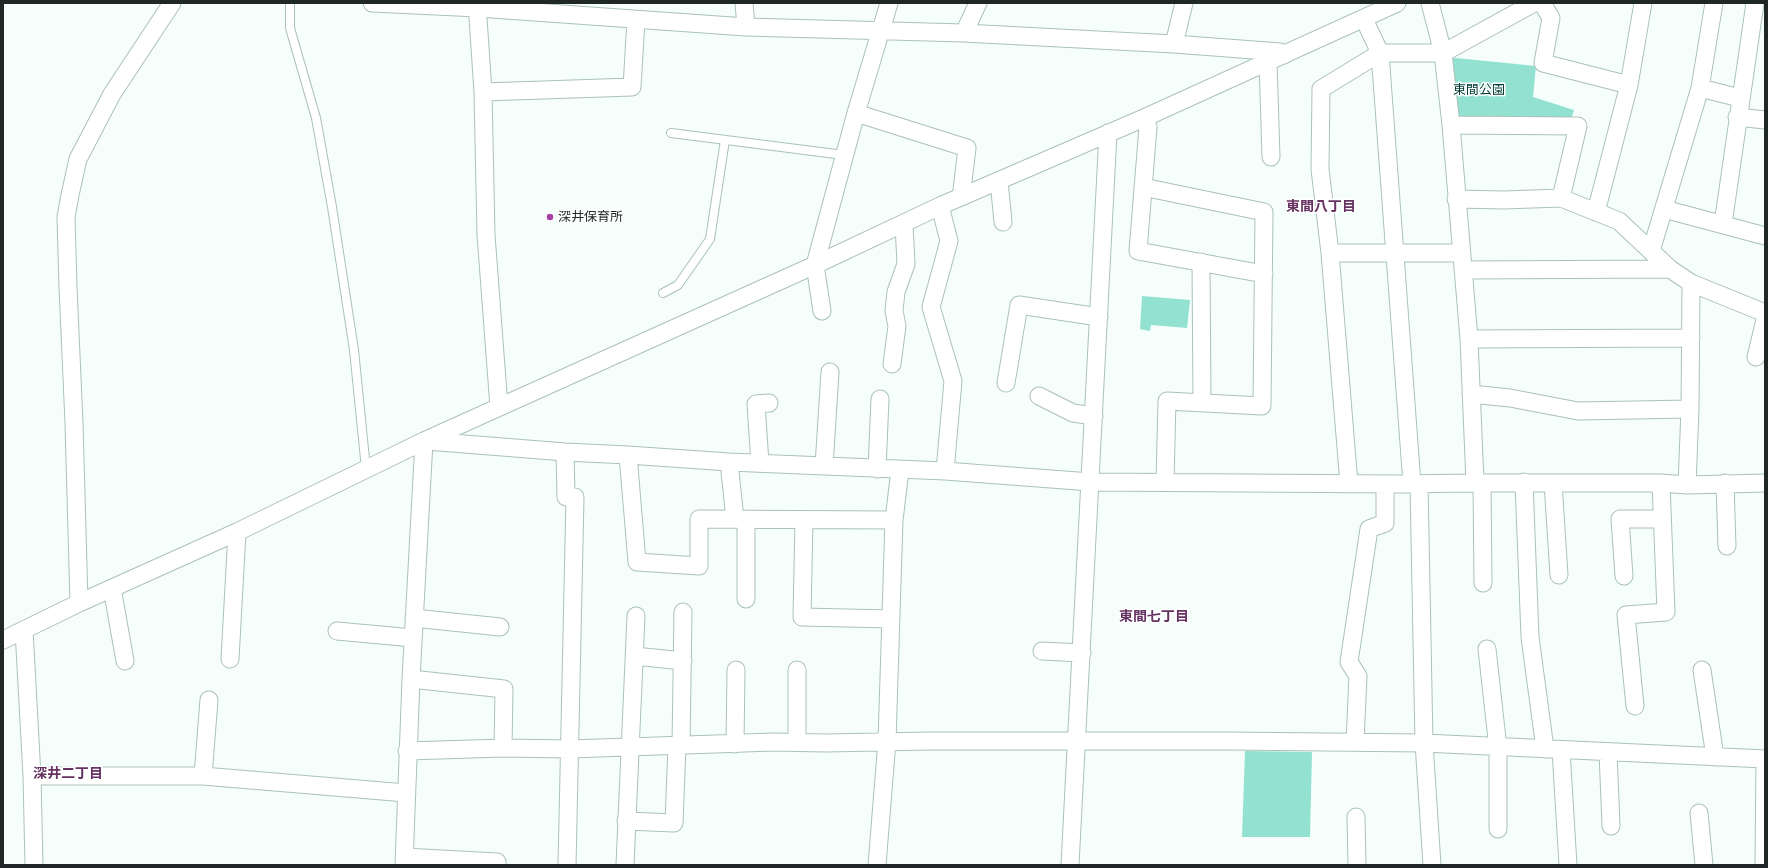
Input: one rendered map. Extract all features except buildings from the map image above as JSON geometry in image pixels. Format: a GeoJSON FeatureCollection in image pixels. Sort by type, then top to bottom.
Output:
{"type":"FeatureCollection","features":[{"type":"Feature","properties":{"kind":"street"},"geometry":{"type":"LineString","coordinates":[[79,603],[66,217],[78,159],[112,94],[172,3]]}},
{"type":"Feature","properties":{"kind":"street"},"geometry":{"type":"LineString","coordinates":[[372,3],[478,5],[636,20],[746,27],[964,32],[1174,44],[1280,52],[1284,55]]}},
{"type":"Feature","properties":{"kind":"street"},"geometry":{"type":"LineString","coordinates":[[744,3],[746,27]]}},
{"type":"Feature","properties":{"kind":"street"},"geometry":{"type":"LineString","coordinates":[[822,311],[815,266],[844,155],[889,3]]}},
{"type":"Feature","properties":{"kind":"street"},"geometry":{"type":"LineString","coordinates":[[964,32],[978,3]]}},
{"type":"Feature","properties":{"kind":"street"},"geometry":{"type":"LineString","coordinates":[[1174,44],[1184,3]]}},
{"type":"Feature","properties":{"kind":"street"},"geometry":{"type":"LineString","coordinates":[[3,640],[79,603],[237,532],[424,441],[815,266],[940,206],[1144,118],[1268,61],[1364,20],[1397,3]]}},
{"type":"Feature","properties":{"kind":"street"},"geometry":{"type":"LineString","coordinates":[[1430,3],[1443,53],[1451,125],[1456,199],[1469,339],[1471,394],[1484,583]]}},
{"type":"Feature","properties":{"kind":"street"},"geometry":{"type":"LineString","coordinates":[[1349,484],[1330,253],[1320,169],[1321,89],[1380,53],[1443,53],[1534,3]]}},
{"type":"Feature","properties":{"kind":"street"},"geometry":{"type":"LineString","coordinates":[[1542,3],[1551,18],[1543,63],[1629,85]]}},
{"type":"Feature","properties":{"kind":"street"},"geometry":{"type":"LineString","coordinates":[[1596,212],[1629,85],[1643,3]]}},
{"type":"Feature","properties":{"kind":"street"},"geometry":{"type":"LineString","coordinates":[[1651,250],[1700,88],[1714,3]]}},
{"type":"Feature","properties":{"kind":"street"},"geometry":{"type":"LineString","coordinates":[[1723,224],[1737,117],[1755,3]]}},
{"type":"Feature","properties":{"kind":"street"},"geometry":{"type":"LineString","coordinates":[[478,5],[483,92],[486,235],[499,407]]}},
{"type":"Feature","properties":{"kind":"street"},"geometry":{"type":"LineString","coordinates":[[483,92],[632,87],[636,20]]}},
{"type":"Feature","properties":{"kind":"street"},"geometry":{"type":"LineString","coordinates":[[1364,20],[1380,53],[1416,484],[1424,743],[1432,865]]}},
{"type":"Feature","properties":{"kind":"street"},"geometry":{"type":"LineString","coordinates":[[1268,61],[1272,157]]}},
{"type":"Feature","properties":{"kind":"street"},"geometry":{"type":"LineString","coordinates":[[1700,88],[1740,98]]}},
{"type":"Feature","properties":{"kind":"street"},"geometry":{"type":"LineString","coordinates":[[856,113],[968,148],[962,190],[964,196]]}},
{"type":"Feature","properties":{"kind":"street"},"geometry":{"type":"LineString","coordinates":[[1737,117],[1765,120]]}},
{"type":"Feature","properties":{"kind":"street"},"geometry":{"type":"LineString","coordinates":[[1144,118],[1148,127],[1138,251],[1264,274]]}},
{"type":"Feature","properties":{"kind":"street"},"geometry":{"type":"LineString","coordinates":[[1451,125],[1578,126],[1561,198]]}},
{"type":"Feature","properties":{"kind":"street"},"geometry":{"type":"LineString","coordinates":[[1070,865],[1108,133]]}},
{"type":"Feature","properties":{"kind":"street"},"geometry":{"type":"LineString","coordinates":[[999,181],[1004,222]]}},
{"type":"Feature","properties":{"kind":"street"},"geometry":{"type":"LineString","coordinates":[[1143,187],[1264,212],[1262,406],[1167,401],[1165,482]]}},
{"type":"Feature","properties":{"kind":"street"},"geometry":{"type":"LineString","coordinates":[[1456,199],[1504,200],[1561,198],[1619,222],[1670,269],[1691,282],[1764,312],[1756,357]]}},
{"type":"Feature","properties":{"kind":"street"},"geometry":{"type":"LineString","coordinates":[[940,206],[949,241],[930,308],[953,381],[945,471]]}},
{"type":"Feature","properties":{"kind":"street"},"geometry":{"type":"LineString","coordinates":[[1664,209],[1765,236]]}},
{"type":"Feature","properties":{"kind":"street"},"geometry":{"type":"LineString","coordinates":[[892,364],[897,326],[894,312],[896,292],[906,264],[904,224]]}},
{"type":"Feature","properties":{"kind":"street"},"geometry":{"type":"LineString","coordinates":[[1330,253],[1461,253]]}},
{"type":"Feature","properties":{"kind":"street"},"geometry":{"type":"LineString","coordinates":[[1201,262],[1202,403]]}},
{"type":"Feature","properties":{"kind":"street"},"geometry":{"type":"LineString","coordinates":[[1462,270],[1670,269]]}},
{"type":"Feature","properties":{"kind":"street"},"geometry":{"type":"LineString","coordinates":[[1687,484],[1690,409],[1691,282]]}},
{"type":"Feature","properties":{"kind":"street"},"geometry":{"type":"LineString","coordinates":[[1006,383],[1019,305],[1099,317]]}},
{"type":"Feature","properties":{"kind":"street"},"geometry":{"type":"LineString","coordinates":[[1469,339],[1690,338]]}},
{"type":"Feature","properties":{"kind":"street"},"geometry":{"type":"LineString","coordinates":[[824,466],[830,372]]}},
{"type":"Feature","properties":{"kind":"street"},"geometry":{"type":"LineString","coordinates":[[1471,394],[1510,398],[1578,411],[1690,409]]}},
{"type":"Feature","properties":{"kind":"street"},"geometry":{"type":"LineString","coordinates":[[1039,396],[1073,413],[1094,416]]}},
{"type":"Feature","properties":{"kind":"street"},"geometry":{"type":"LineString","coordinates":[[877,469],[880,399]]}},
{"type":"Feature","properties":{"kind":"street"},"geometry":{"type":"LineString","coordinates":[[760,463],[756,404],[769,403]]}},
{"type":"Feature","properties":{"kind":"street"},"geometry":{"type":"LineString","coordinates":[[424,441],[565,452],[729,462],[945,471],[1091,482],[1349,484],[1524,482],[1687,484],[1765,483]]}},
{"type":"Feature","properties":{"kind":"street"},"geometry":{"type":"LineString","coordinates":[[424,441],[407,751],[404,861],[497,862],[497,865]]}},
{"type":"Feature","properties":{"kind":"street"},"geometry":{"type":"LineString","coordinates":[[565,452],[566,497],[575,497],[567,865]]}},
{"type":"Feature","properties":{"kind":"street"},"geometry":{"type":"LineString","coordinates":[[628,455],[637,562],[699,566],[699,519],[894,520]]}},
{"type":"Feature","properties":{"kind":"street"},"geometry":{"type":"LineString","coordinates":[[729,462],[740,519],[746,599]]}},
{"type":"Feature","properties":{"kind":"street"},"geometry":{"type":"LineString","coordinates":[[877,865],[887,741],[894,520],[900,470]]}},
{"type":"Feature","properties":{"kind":"street"},"geometry":{"type":"LineString","coordinates":[[1524,482],[1530,637],[1553,749],[1568,865]]}},
{"type":"Feature","properties":{"kind":"street"},"geometry":{"type":"LineString","coordinates":[[1553,483],[1559,574]]}},
{"type":"Feature","properties":{"kind":"street"},"geometry":{"type":"LineString","coordinates":[[1635,706],[1626,615],[1666,612],[1661,483]]}},
{"type":"Feature","properties":{"kind":"street"},"geometry":{"type":"LineString","coordinates":[[1725,483],[1727,546]]}},
{"type":"Feature","properties":{"kind":"street"},"geometry":{"type":"LineString","coordinates":[[1355,742],[1358,676],[1349,662],[1369,529],[1384,523],[1385,484]]}},
{"type":"Feature","properties":{"kind":"street"},"geometry":{"type":"LineString","coordinates":[[1624,576],[1620,519],[1662,519]]}},
{"type":"Feature","properties":{"kind":"street"},"geometry":{"type":"LineString","coordinates":[[804,520],[802,617],[891,619]]}},
{"type":"Feature","properties":{"kind":"street"},"geometry":{"type":"LineString","coordinates":[[230,659],[237,532]]}},
{"type":"Feature","properties":{"kind":"street"},"geometry":{"type":"LineString","coordinates":[[112,588],[125,661]]}},
{"type":"Feature","properties":{"kind":"street"},"geometry":{"type":"LineString","coordinates":[[626,821],[674,824],[679,745],[684,612]]}},
{"type":"Feature","properties":{"kind":"street"},"geometry":{"type":"LineString","coordinates":[[625,865],[636,616]]}},
{"type":"Feature","properties":{"kind":"street"},"geometry":{"type":"LineString","coordinates":[[414,618],[500,627]]}},
{"type":"Feature","properties":{"kind":"street"},"geometry":{"type":"LineString","coordinates":[[24,630],[32,776],[28,827],[34,865]]}},
{"type":"Feature","properties":{"kind":"street"},"geometry":{"type":"LineString","coordinates":[[337,631],[413,638]]}},
{"type":"Feature","properties":{"kind":"street"},"geometry":{"type":"LineString","coordinates":[[1487,650],[1498,748],[1498,829]]}},
{"type":"Feature","properties":{"kind":"street"},"geometry":{"type":"LineString","coordinates":[[1042,651],[1082,654]]}},
{"type":"Feature","properties":{"kind":"street"},"geometry":{"type":"LineString","coordinates":[[634,656],[683,660]]}},
{"type":"Feature","properties":{"kind":"street"},"geometry":{"type":"LineString","coordinates":[[735,744],[736,670]]}},
{"type":"Feature","properties":{"kind":"street"},"geometry":{"type":"LineString","coordinates":[[797,670],[797,742]]}},
{"type":"Feature","properties":{"kind":"street"},"geometry":{"type":"LineString","coordinates":[[1702,670],[1715,757]]}},
{"type":"Feature","properties":{"kind":"street"},"geometry":{"type":"LineString","coordinates":[[411,679],[504,690],[503,748]]}},
{"type":"Feature","properties":{"kind":"street"},"geometry":{"type":"LineString","coordinates":[[203,776],[209,700]]}},
{"type":"Feature","properties":{"kind":"street"},"geometry":{"type":"LineString","coordinates":[[407,751],[503,748],[570,749],[774,742],[1355,742],[1424,743],[1498,748],[1553,749],[1765,759],[1764,862]]}},
{"type":"Feature","properties":{"kind":"street"},"geometry":{"type":"LineString","coordinates":[[1608,752],[1611,826]]}},
{"type":"Feature","properties":{"kind":"street"},"geometry":{"type":"LineString","coordinates":[[32,776],[203,776],[406,793]]}},
{"type":"Feature","properties":{"kind":"street"},"geometry":{"type":"LineString","coordinates":[[1699,813],[1704,865]]}},
{"type":"Feature","properties":{"kind":"street"},"geometry":{"type":"LineString","coordinates":[[1356,817],[1357,865]]}},
{"type":"Feature","properties":{"kind":"lane"},"geometry":{"type":"LineString","coordinates":[[290,3],[290,28],[316,118],[332,207],[354,350],[366,469]]}},
{"type":"Feature","properties":{"kind":"lane"},"geometry":{"type":"LineString","coordinates":[[671,133],[844,155]]}},
{"type":"Feature","properties":{"kind":"lane"},"geometry":{"type":"LineString","coordinates":[[664,293],[678,285],[710,239],[724,140]]}},
{"type":"Feature","properties":{"kind":"green space","name":"東間公園"},"geometry":{"type":"Polygon","coordinates":[[[1446,57],[1536,66],[1533,97],[1574,110],[1571,120],[1453,119],[1446,57]]]}},
{"type":"Feature","properties":{"kind":"green space"},"geometry":{"type":"Polygon","coordinates":[[[1142,296],[1190,300],[1187,328],[1151,325],[1150,331],[1140,329],[1142,296]]]}},
{"type":"Feature","properties":{"kind":"green space"},"geometry":{"type":"Polygon","coordinates":[[[1245,751],[1312,752],[1310,837],[1242,837],[1245,751]]]}},
{"type":"Feature","properties":{"kind":"place","name":"深井保育所"},"geometry":{"type":"Point","coordinates":[550,217]}},
{"type":"Feature","properties":{"kind":"district","name":"東間八丁目"},"geometry":{"type":"Point","coordinates":[1321,207]}},
{"type":"Feature","properties":{"kind":"district","name":"東間七丁目"},"geometry":{"type":"Point","coordinates":[1154,617]}},
{"type":"Feature","properties":{"kind":"district","name":"深井二丁目"},"geometry":{"type":"Point","coordinates":[68,774]}}]}
